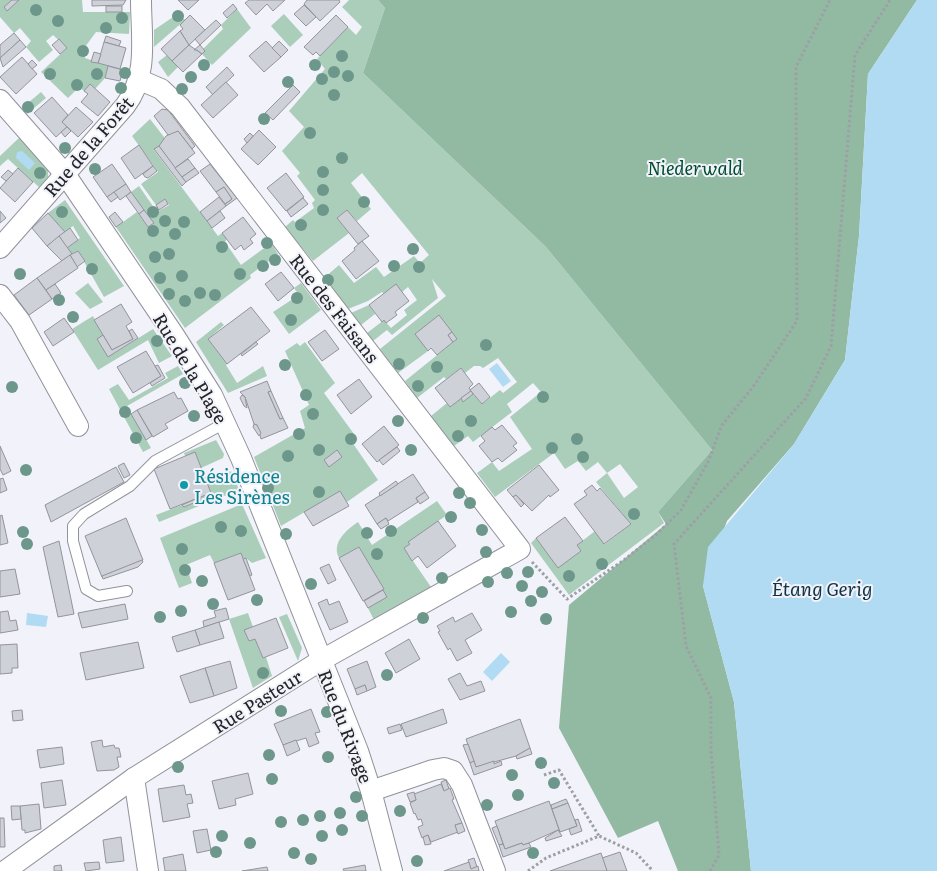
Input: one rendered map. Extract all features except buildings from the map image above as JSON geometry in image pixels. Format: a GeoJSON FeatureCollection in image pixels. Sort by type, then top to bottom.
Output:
{"type":"FeatureCollection","features":[{"type":"Feature","properties":{"kind":"street","name":"Rue de la Forêt"},"geometry":{"type":"LineString","coordinates":[[0,248],[128,102],[140,80],[141,0]]}},
{"type":"Feature","properties":{"kind":"street","name":"Rue des Faisans"},"geometry":{"type":"LineString","coordinates":[[140,80],[161,89],[180,107],[520,549]]}},
{"type":"Feature","properties":{"kind":"street","name":"Rue de la Plage"},"geometry":{"type":"LineString","coordinates":[[0,100],[65,174],[201,377],[226,422],[320,661]]}},
{"type":"Feature","properties":{"kind":"street"},"geometry":{"type":"LineString","coordinates":[[0,296],[20,321],[78,426]]}},
{"type":"Feature","properties":{"kind":"street","name":"Rue Pasteur"},"geometry":{"type":"LineString","coordinates":[[5,871],[134,778],[320,661],[520,549]]}},
{"type":"Feature","properties":{"kind":"street","name":"Rue du Rivage"},"geometry":{"type":"LineString","coordinates":[[320,661],[355,743],[371,791],[392,871]]}},
{"type":"Feature","properties":{"kind":"street","name":"Rue du Rivage"},"geometry":{"type":"LineString","coordinates":[[371,791],[433,770],[444,768],[453,771],[462,785],[495,871]]}},
{"type":"Feature","properties":{"kind":"street"},"geometry":{"type":"LineString","coordinates":[[134,778],[148,871]]}},
{"type":"Feature","properties":{"kind":"lane"},"geometry":{"type":"LineString","coordinates":[[127,591],[98,596],[86,589],[72,541],[72,533],[76,521],[130,486],[154,461],[226,422]]}},
{"type":"Feature","properties":{"kind":"path"},"geometry":{"type":"LineString","coordinates":[[520,549],[567,599],[624,560],[657,534],[681,510],[708,462],[722,425],[753,387],[797,321],[796,67],[830,0]]}},
{"type":"Feature","properties":{"kind":"path"},"geometry":{"type":"LineString","coordinates":[[710,871],[718,855],[711,750],[711,698],[686,646],[674,544],[806,398],[831,346],[855,55],[890,0]]}},
{"type":"Feature","properties":{"kind":"path"},"geometry":{"type":"LineString","coordinates":[[544,775],[559,770],[599,836],[636,853],[653,871]]}},
{"type":"Feature","properties":{"kind":"path"},"geometry":{"type":"LineString","coordinates":[[528,871],[546,858],[599,836]]}},
{"type":"Feature","properties":{"kind":"green space"},"geometry":{"type":"Polygon","coordinates":[[[0,0],[12,0],[7,10],[19,0],[82,0],[83,12],[130,12],[129,34],[96,32],[85,47],[85,58],[108,66],[105,78],[95,89],[90,84],[84,91],[79,87],[68,98],[41,72],[67,48],[53,35],[46,41],[53,50],[39,62],[26,47],[31,41],[20,28],[14,33],[0,17],[0,0]]]}},
{"type":"Feature","properties":{"kind":"green space"},"geometry":{"type":"Polygon","coordinates":[[[349,0],[378,0],[385,8],[363,73],[546,247],[712,450],[658,512],[664,523],[569,595],[531,543],[536,538],[559,567],[581,551],[577,545],[595,531],[605,544],[631,524],[596,482],[607,473],[598,462],[586,471],[578,461],[565,469],[554,453],[495,497],[477,473],[492,462],[499,471],[532,449],[510,417],[541,392],[533,383],[507,404],[512,412],[473,442],[468,436],[454,446],[431,416],[447,403],[450,407],[461,398],[463,402],[473,394],[482,404],[500,390],[503,393],[517,382],[498,358],[483,368],[474,366],[465,373],[461,368],[446,379],[444,377],[417,398],[405,381],[457,339],[439,316],[428,351],[398,373],[380,349],[446,296],[432,279],[438,298],[392,335],[387,330],[373,341],[367,333],[384,320],[391,328],[407,315],[404,310],[417,300],[408,287],[402,292],[384,294],[382,292],[368,301],[348,309],[324,278],[339,265],[354,283],[376,267],[384,277],[414,256],[420,263],[429,255],[362,173],[351,183],[371,209],[357,221],[347,210],[337,218],[349,233],[313,261],[285,227],[314,208],[312,203],[315,200],[297,176],[300,173],[282,151],[304,127],[289,111],[325,69],[317,59],[348,27],[356,35],[362,27],[342,7],[349,0]],[[620,464],[607,473],[624,498],[638,487],[620,464]]]}},
{"type":"Feature","properties":{"kind":"green space","name":"Niederwald"},"geometry":{"type":"Polygon","coordinates":[[[378,0],[917,0],[868,74],[859,236],[845,360],[794,444],[727,521],[703,586],[734,702],[751,871],[678,871],[658,821],[618,838],[559,728],[569,605],[666,524],[658,512],[712,450],[546,247],[363,73],[385,8],[378,0]]]}},
{"type":"Feature","properties":{"kind":"green space"},"geometry":{"type":"Polygon","coordinates":[[[237,9],[251,28],[212,65],[202,54],[205,51],[203,49],[223,29],[221,25],[237,9]]]}},
{"type":"Feature","properties":{"kind":"green space"},"geometry":{"type":"Polygon","coordinates":[[[179,13],[185,20],[154,47],[154,30],[179,13]]]}},
{"type":"Feature","properties":{"kind":"green space"},"geometry":{"type":"Polygon","coordinates":[[[284,14],[303,35],[290,47],[271,26],[284,14]]]}},
{"type":"Feature","properties":{"kind":"green space"},"geometry":{"type":"Polygon","coordinates":[[[167,55],[178,67],[168,77],[158,62],[167,55]]]}},
{"type":"Feature","properties":{"kind":"green space"},"geometry":{"type":"Polygon","coordinates":[[[41,92],[46,98],[27,114],[22,108],[41,92]]]}},
{"type":"Feature","properties":{"kind":"green space"},"geometry":{"type":"Polygon","coordinates":[[[150,119],[164,137],[164,142],[154,150],[218,236],[222,233],[227,239],[225,242],[241,265],[271,243],[278,254],[250,275],[251,278],[185,328],[116,227],[137,212],[148,227],[153,224],[131,192],[139,186],[157,212],[169,205],[165,199],[156,205],[141,184],[158,172],[132,136],[150,119]]]}},
{"type":"Feature","properties":{"kind":"green space"},"geometry":{"type":"Polygon","coordinates":[[[20,137],[48,170],[48,177],[39,187],[8,159],[0,166],[0,156],[20,137]]]}},
{"type":"Feature","properties":{"kind":"green space"},"geometry":{"type":"Polygon","coordinates":[[[65,200],[124,286],[104,297],[78,251],[72,255],[67,248],[80,238],[73,226],[65,232],[48,213],[65,200]]]}},
{"type":"Feature","properties":{"kind":"green space"},"geometry":{"type":"Polygon","coordinates":[[[88,283],[103,302],[90,309],[75,293],[88,283]]]}},
{"type":"Feature","properties":{"kind":"green space"},"geometry":{"type":"Polygon","coordinates":[[[301,283],[321,310],[289,334],[273,312],[299,295],[294,288],[301,283]]]}},
{"type":"Feature","properties":{"kind":"green space"},"geometry":{"type":"Polygon","coordinates":[[[369,305],[375,314],[361,325],[351,313],[369,305]]]}},
{"type":"Feature","properties":{"kind":"green space"},"geometry":{"type":"Polygon","coordinates":[[[93,316],[103,335],[108,357],[153,329],[172,356],[159,363],[148,340],[98,370],[72,329],[93,316]]]}},
{"type":"Feature","properties":{"kind":"green space"},"geometry":{"type":"Polygon","coordinates":[[[221,322],[224,325],[208,339],[227,364],[237,383],[263,366],[267,376],[228,393],[196,342],[221,322]]]}},
{"type":"Feature","properties":{"kind":"green space"},"geometry":{"type":"Polygon","coordinates":[[[305,342],[335,383],[324,393],[354,434],[350,439],[378,480],[347,502],[340,491],[281,526],[254,457],[305,428],[300,411],[309,405],[285,351],[297,343],[300,346],[305,342]]]}},
{"type":"Feature","properties":{"kind":"green space"},"geometry":{"type":"Polygon","coordinates":[[[178,366],[183,374],[127,406],[151,448],[143,452],[109,389],[118,384],[129,400],[168,378],[165,373],[178,366]]]}},
{"type":"Feature","properties":{"kind":"green space"},"geometry":{"type":"Polygon","coordinates":[[[216,440],[224,454],[223,458],[201,468],[195,453],[185,456],[184,453],[216,440]]]}},
{"type":"Feature","properties":{"kind":"green space"},"geometry":{"type":"Polygon","coordinates":[[[228,471],[232,472],[239,490],[159,522],[156,515],[182,505],[184,507],[201,501],[200,497],[211,493],[205,477],[228,471]]]}},
{"type":"Feature","properties":{"kind":"green space"},"geometry":{"type":"Polygon","coordinates":[[[437,501],[447,515],[408,542],[410,544],[404,548],[431,587],[374,620],[368,608],[386,597],[359,547],[339,558],[337,552],[338,542],[358,522],[372,545],[437,501]]]}},
{"type":"Feature","properties":{"kind":"green space"},"geometry":{"type":"Polygon","coordinates":[[[242,504],[266,558],[252,563],[246,558],[243,559],[241,553],[214,563],[210,555],[186,565],[192,583],[179,588],[160,538],[242,504]]]}},
{"type":"Feature","properties":{"kind":"green space"},"geometry":{"type":"Polygon","coordinates":[[[248,613],[253,627],[245,631],[249,641],[255,639],[263,658],[266,657],[272,676],[253,688],[229,619],[248,613]]]}},
{"type":"Feature","properties":{"kind":"green space"},"geometry":{"type":"Polygon","coordinates":[[[287,614],[302,648],[298,661],[279,617],[287,614]]]}},
{"type":"Feature","properties":{"kind":"water","name":"Étang Gerig"},"geometry":{"type":"Polygon","coordinates":[[[917,0],[937,0],[937,871],[751,871],[734,702],[703,586],[708,547],[794,444],[845,360],[859,236],[868,74],[917,0]]]}},
{"type":"Feature","properties":{"kind":"water"},"geometry":{"type":"Polygon","coordinates":[[[22,151],[35,163],[29,170],[16,158],[17,152],[22,151]]]}},
{"type":"Feature","properties":{"kind":"water"},"geometry":{"type":"Polygon","coordinates":[[[497,363],[511,381],[503,387],[489,369],[497,363]]]}},
{"type":"Feature","properties":{"kind":"water"},"geometry":{"type":"Polygon","coordinates":[[[27,613],[48,616],[46,627],[26,625],[27,613]]]}},
{"type":"Feature","properties":{"kind":"water"},"geometry":{"type":"Polygon","coordinates":[[[501,653],[510,662],[492,681],[483,672],[501,653]]]}},
{"type":"Feature","properties":{"kind":"place","name":"Résidence Les Sirènes"},"geometry":{"type":"Point","coordinates":[184,485]}}]}
